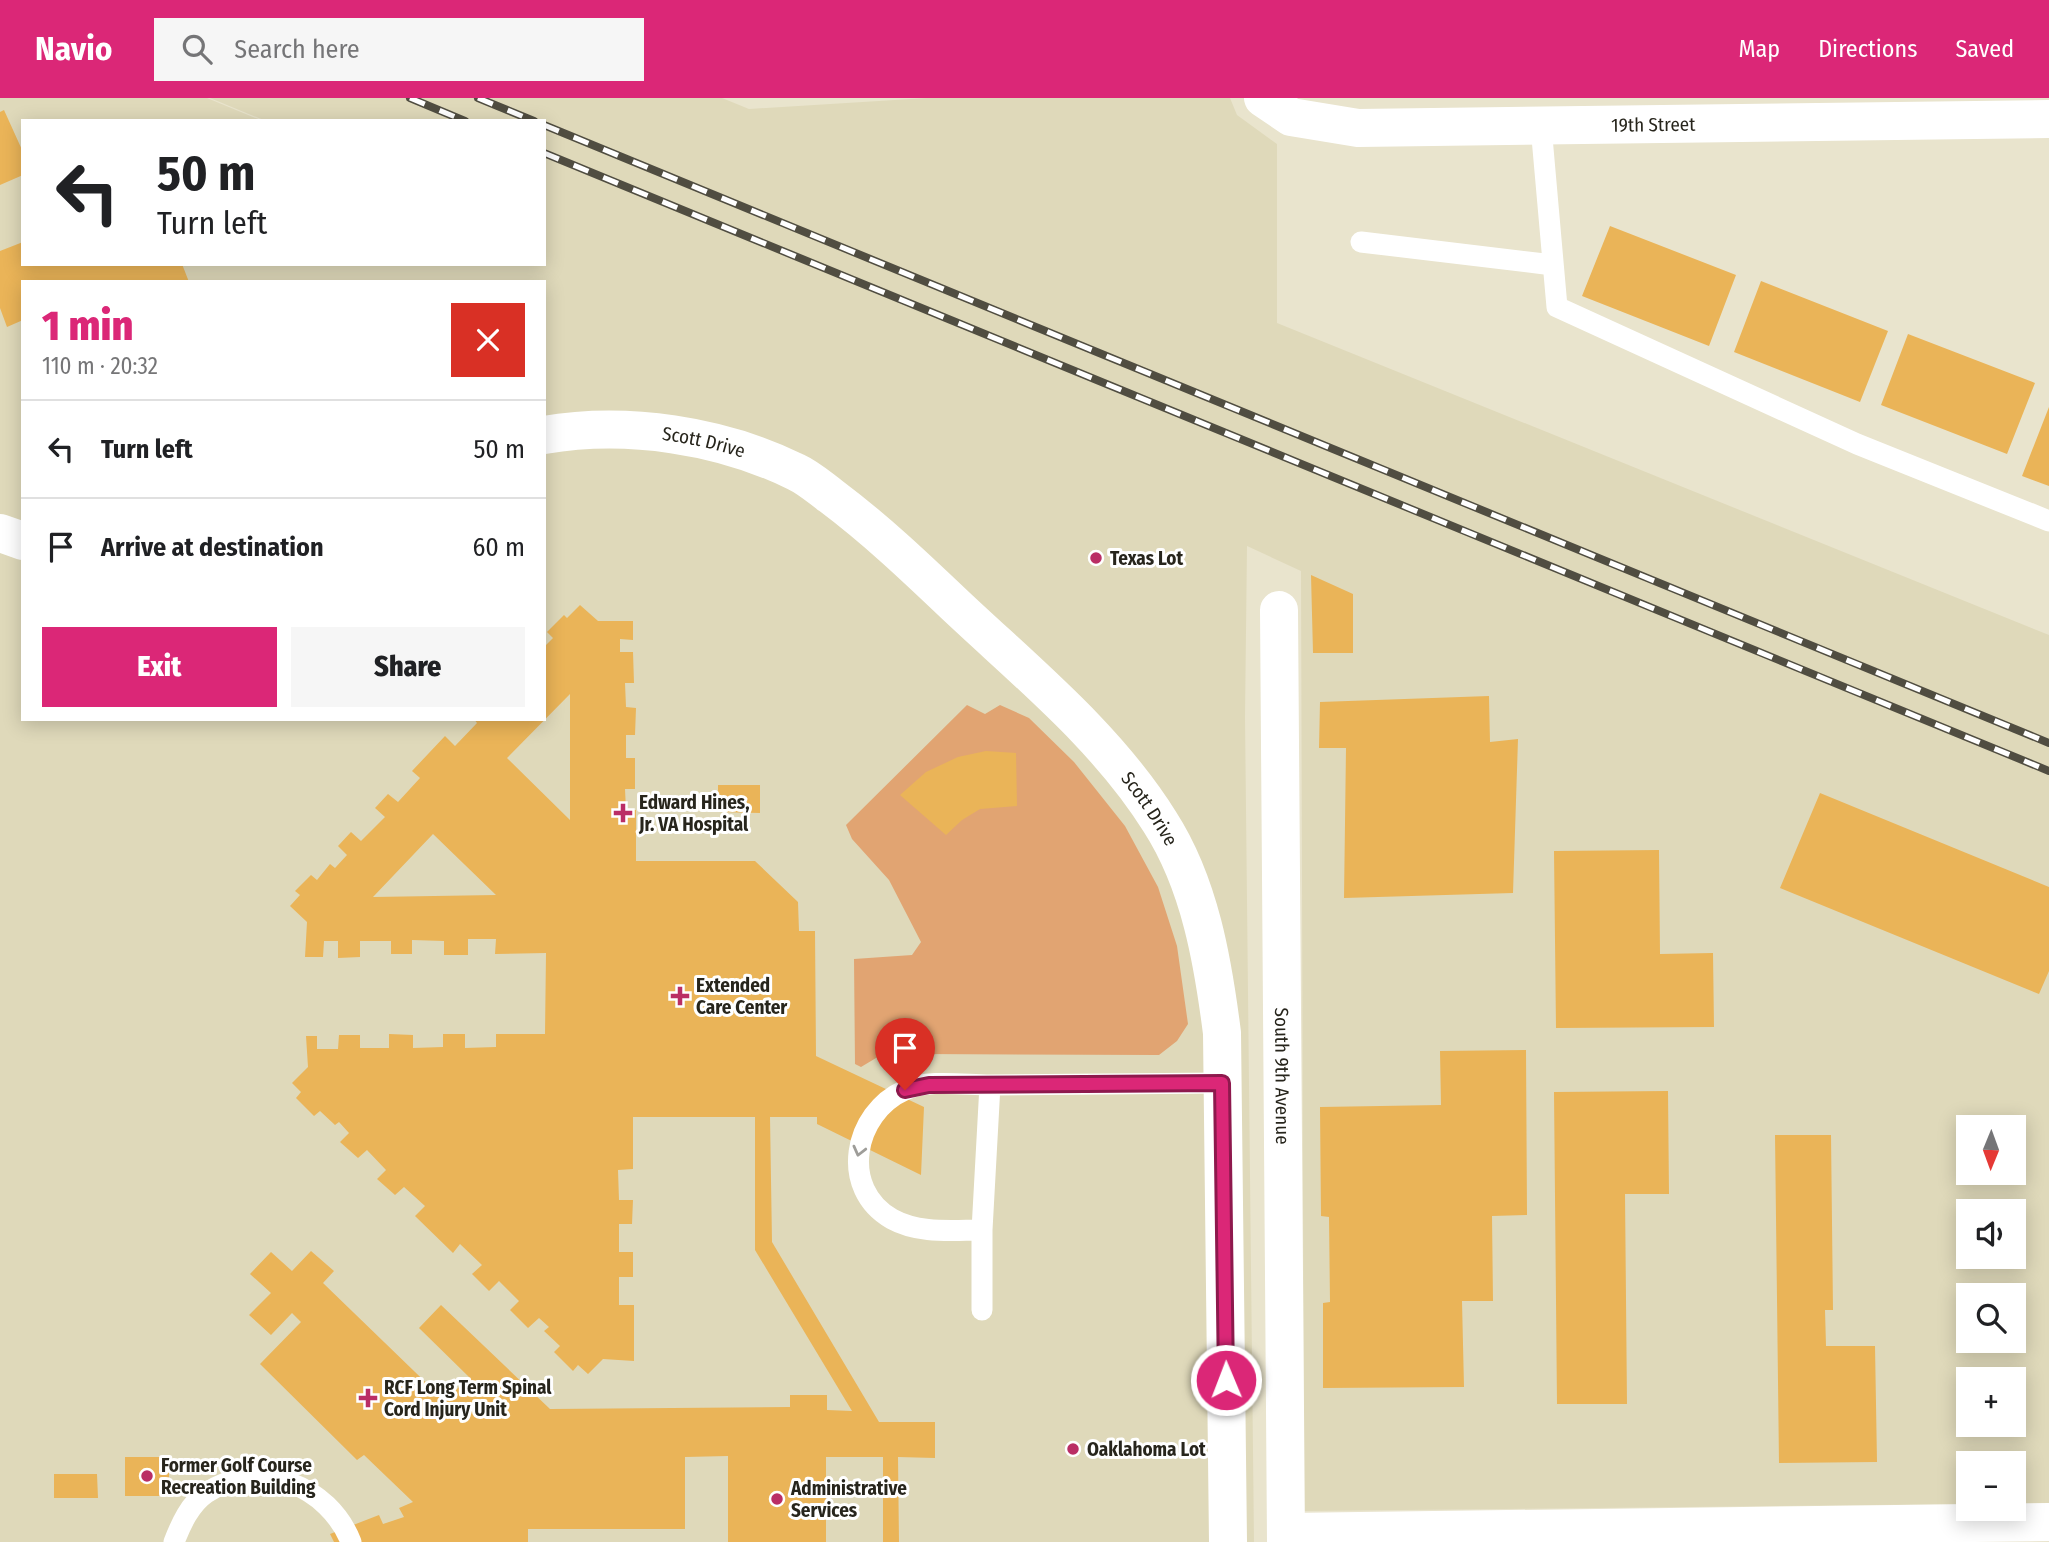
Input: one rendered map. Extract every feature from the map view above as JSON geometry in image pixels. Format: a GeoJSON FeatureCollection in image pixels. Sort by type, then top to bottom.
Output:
{"type":"FeatureCollection","features":[{"type":"Feature","properties":{"kind":"street","name":"19th Street"},"geometry":{"type":"LineString","coordinates":[[1264,99],[1291,117],[1357,128],[1541,126],[1821,111],[2049,119]]}},
{"type":"Feature","properties":{"kind":"street","name":"Scott Drive"},"geometry":{"type":"LineString","coordinates":[[546,435],[621,429],[674,435],[746,452],[798,473],[869,524],[1085,727],[1161,823],[1194,897],[1214,969],[1222,1033],[1228,1542]]}},
{"type":"Feature","properties":{"kind":"street"},"geometry":{"type":"LineString","coordinates":[[0,533],[21,540]]}},
{"type":"Feature","properties":{"kind":"street","name":"South 9th Avenue"},"geometry":{"type":"LineString","coordinates":[[1279,610],[1286,1537]]}},
{"type":"Feature","properties":{"kind":"street"},"geometry":{"type":"LineString","coordinates":[[1286,1537],[1831,1534],[2049,1522]]}},
{"type":"Feature","properties":{"kind":"lane"},"geometry":{"type":"LineString","coordinates":[[1541,126],[1557,307],[1857,444],[2049,521]]}},
{"type":"Feature","properties":{"kind":"lane"},"geometry":{"type":"LineString","coordinates":[[1361,242],[1553,265]]}},
{"type":"Feature","properties":{"kind":"lane"},"geometry":{"type":"LineString","coordinates":[[982,1230],[925,1230],[892,1219],[874,1205],[862,1188],[856,1163],[866,1123],[883,1105],[905,1090],[929,1085],[1222,1083]]}},
{"type":"Feature","properties":{"kind":"lane"},"geometry":{"type":"LineString","coordinates":[[982,1310],[982,1230],[990,1085]]}},
{"type":"Feature","properties":{"kind":"lane"},"geometry":{"type":"LineString","coordinates":[[174,1542],[184,1517],[205,1494],[230,1482],[259,1476],[293,1482],[324,1501],[343,1522],[351,1542]]}},
{"type":"Feature","properties":{"kind":"shaded area"},"geometry":{"type":"Polygon","coordinates":[[[0,98],[207,98],[258,119],[21,119],[21,266],[546,266],[546,119],[261,119],[210,98],[722,98],[749,109],[927,98],[1230,98],[1237,115],[1277,144],[1277,323],[2049,635],[2049,1503],[2026,1503],[2026,1451],[1956,1451],[1956,1504],[1304,1511],[1301,571],[1247,546],[1245,717],[1254,1542],[0,1542],[0,98]]]}},
{"type":"Feature","properties":{"kind":"shaded area"},"geometry":{"type":"Polygon","coordinates":[[[967,705],[985,714],[1000,705],[1029,718],[1074,762],[1125,826],[1158,887],[1177,946],[1188,1024],[1177,1041],[1159,1055],[920,1054],[918,1046],[881,1055],[861,1067],[855,1064],[854,959],[912,955],[921,942],[889,880],[852,839],[846,825],[967,705]]]}},
{"type":"Feature","properties":{"kind":"building"},"geometry":{"type":"Polygon","coordinates":[[[4,110],[21,148],[21,176],[0,185],[0,112],[4,110]]]}},
{"type":"Feature","properties":{"kind":"building"},"geometry":{"type":"Polygon","coordinates":[[[1610,226],[1736,275],[1709,346],[1582,296],[1610,226]]]}},
{"type":"Feature","properties":{"kind":"building"},"geometry":{"type":"Polygon","coordinates":[[[21,243],[21,266],[183,266],[188,280],[21,280],[21,321],[7,327],[0,308],[0,251],[21,243]]]}},
{"type":"Feature","properties":{"kind":"building"},"geometry":{"type":"Polygon","coordinates":[[[1761,281],[1888,331],[1860,402],[1734,352],[1761,281]]]}},
{"type":"Feature","properties":{"kind":"building"},"geometry":{"type":"Polygon","coordinates":[[[1908,334],[2035,383],[2007,454],[1881,405],[1908,334]]]}},
{"type":"Feature","properties":{"kind":"building"},"geometry":{"type":"Polygon","coordinates":[[[2049,407],[2049,486],[2022,476],[2049,407]]]}},
{"type":"Feature","properties":{"kind":"building"},"geometry":{"type":"Polygon","coordinates":[[[1311,575],[1353,594],[1353,653],[1313,653],[1311,575]]]}},
{"type":"Feature","properties":{"kind":"building","name":"Extended Care Center"},"geometry":{"type":"Polygon","coordinates":[[[580,605],[598,621],[633,621],[633,640],[620,639],[620,652],[633,652],[634,683],[625,683],[626,707],[636,708],[635,735],[626,735],[626,758],[635,758],[635,789],[625,789],[626,810],[636,810],[636,861],[755,861],[798,902],[799,931],[815,931],[816,1056],[924,1107],[921,1175],[817,1124],[817,1117],[770,1117],[772,1242],[879,1422],[935,1422],[935,1458],[898,1457],[899,1542],[883,1542],[883,1457],[826,1457],[826,1542],[728,1542],[728,1456],[685,1457],[685,1529],[528,1529],[528,1542],[334,1542],[330,1534],[379,1515],[383,1524],[404,1517],[399,1508],[413,1502],[364,1455],[357,1460],[260,1364],[301,1322],[292,1313],[271,1335],[249,1315],[271,1293],[250,1274],[271,1252],[292,1271],[311,1251],[334,1271],[323,1283],[445,1401],[469,1377],[419,1328],[441,1305],[550,1409],[790,1407],[790,1395],[827,1395],[827,1410],[852,1411],[755,1250],[755,1117],[633,1117],[633,1169],[618,1170],[619,1200],[633,1200],[632,1224],[619,1224],[619,1252],[633,1252],[633,1277],[619,1277],[619,1305],[634,1305],[634,1361],[603,1359],[588,1374],[578,1365],[573,1371],[554,1352],[560,1346],[544,1331],[549,1327],[539,1318],[528,1328],[510,1310],[519,1301],[499,1281],[489,1291],[472,1274],[482,1265],[460,1244],[453,1253],[415,1216],[425,1206],[404,1187],[395,1195],[377,1179],[386,1170],[367,1150],[358,1158],[340,1142],[349,1133],[339,1122],[335,1125],[320,1111],[314,1116],[296,1098],[301,1092],[292,1083],[308,1067],[306,1036],[317,1036],[317,1049],[338,1049],[339,1035],[360,1035],[360,1048],[389,1048],[389,1034],[413,1035],[413,1048],[443,1047],[443,1034],[465,1034],[465,1048],[496,1047],[496,1034],[545,1034],[546,953],[495,954],[496,939],[468,939],[468,955],[444,955],[444,941],[412,940],[412,954],[391,954],[391,941],[360,941],[360,957],[338,958],[338,941],[324,941],[323,957],[305,957],[307,922],[290,906],[300,895],[295,891],[311,875],[317,880],[330,864],[335,868],[347,855],[338,846],[351,832],[361,841],[385,817],[375,808],[388,794],[398,802],[420,778],[412,771],[445,736],[455,746],[477,723],[476,721],[543,721],[507,758],[570,820],[570,694],[546,718],[546,645],[553,638],[547,632],[564,615],[567,618],[580,605]],[[433,834],[373,897],[496,895],[433,834]]]}},
{"type":"Feature","properties":{"kind":"building"},"geometry":{"type":"Polygon","coordinates":[[[1489,696],[1490,742],[1518,739],[1513,893],[1344,898],[1346,748],[1319,748],[1320,702],[1489,696]]]}},
{"type":"Feature","properties":{"kind":"building"},"geometry":{"type":"Polygon","coordinates":[[[986,751],[1016,753],[1017,806],[980,809],[962,820],[946,835],[900,795],[926,772],[958,757],[986,751]]]}},
{"type":"Feature","properties":{"kind":"building"},"geometry":{"type":"Polygon","coordinates":[[[718,785],[760,785],[760,813],[718,812],[718,785]]]}},
{"type":"Feature","properties":{"kind":"building"},"geometry":{"type":"Polygon","coordinates":[[[1820,793],[2049,887],[2049,971],[2039,994],[1780,888],[1820,793]]]}},
{"type":"Feature","properties":{"kind":"building"},"geometry":{"type":"Polygon","coordinates":[[[1659,850],[1660,954],[1713,953],[1714,1027],[1556,1028],[1554,851],[1659,850]]]}},
{"type":"Feature","properties":{"kind":"building"},"geometry":{"type":"Polygon","coordinates":[[[1526,1050],[1527,1215],[1492,1216],[1493,1301],[1462,1301],[1464,1387],[1323,1388],[1323,1303],[1330,1302],[1329,1217],[1321,1216],[1320,1107],[1441,1105],[1440,1051],[1526,1050]]]}},
{"type":"Feature","properties":{"kind":"building"},"geometry":{"type":"Polygon","coordinates":[[[1668,1091],[1669,1194],[1625,1194],[1627,1404],[1557,1404],[1554,1092],[1668,1091]]]}},
{"type":"Feature","properties":{"kind":"building"},"geometry":{"type":"Polygon","coordinates":[[[1775,1135],[1831,1135],[1833,1310],[1825,1310],[1826,1346],[1875,1346],[1877,1462],[1779,1463],[1775,1135]]]}},
{"type":"Feature","properties":{"kind":"building","name":"Former Golf Course Recreation Building"},"geometry":{"type":"Polygon","coordinates":[[[125,1457],[169,1457],[169,1496],[125,1496],[125,1457]]]}},
{"type":"Feature","properties":{"kind":"building"},"geometry":{"type":"Polygon","coordinates":[[[54,1474],[97,1474],[98,1498],[54,1498],[54,1474]]]}},
{"type":"Feature","properties":{"kind":"railway"},"geometry":{"type":"LineString","coordinates":[[410,98],[460,119]]}},
{"type":"Feature","properties":{"kind":"railway"},"geometry":{"type":"LineString","coordinates":[[478,98],[529,119]]}},
{"type":"Feature","properties":{"kind":"railway"},"geometry":{"type":"LineString","coordinates":[[546,126],[2049,743]]}},
{"type":"Feature","properties":{"kind":"railway"},"geometry":{"type":"LineString","coordinates":[[546,154],[2049,771]]}},
{"type":"Feature","properties":{"kind":"place","name":"Texas Lot"},"geometry":{"type":"Point","coordinates":[1096,558]}},
{"type":"Feature","properties":{"kind":"place","name":"Edward Hines, Jr. VA Hospital"},"geometry":{"type":"Point","coordinates":[623,813]}},
{"type":"Feature","properties":{"kind":"place","name":"Extended Care Center"},"geometry":{"type":"Point","coordinates":[680,996]}},
{"type":"Feature","properties":{"kind":"place","name":"RCF Long Term Spinal Cord Injury Unit"},"geometry":{"type":"Point","coordinates":[368,1398]}},
{"type":"Feature","properties":{"kind":"place","name":"Oaklahoma Lot"},"geometry":{"type":"Point","coordinates":[1073,1449]}},
{"type":"Feature","properties":{"kind":"place","name":"Former Golf Course Recreation Building"},"geometry":{"type":"Point","coordinates":[147,1476]}},
{"type":"Feature","properties":{"kind":"place","name":"Administrative Services"},"geometry":{"type":"Point","coordinates":[777,1499]}},
{"type":"Feature","properties":{"kind":"route"},"geometry":{"type":"LineString","coordinates":[[905,1090],[929,1085],[1222,1083],[1226,1380]]}}]}
